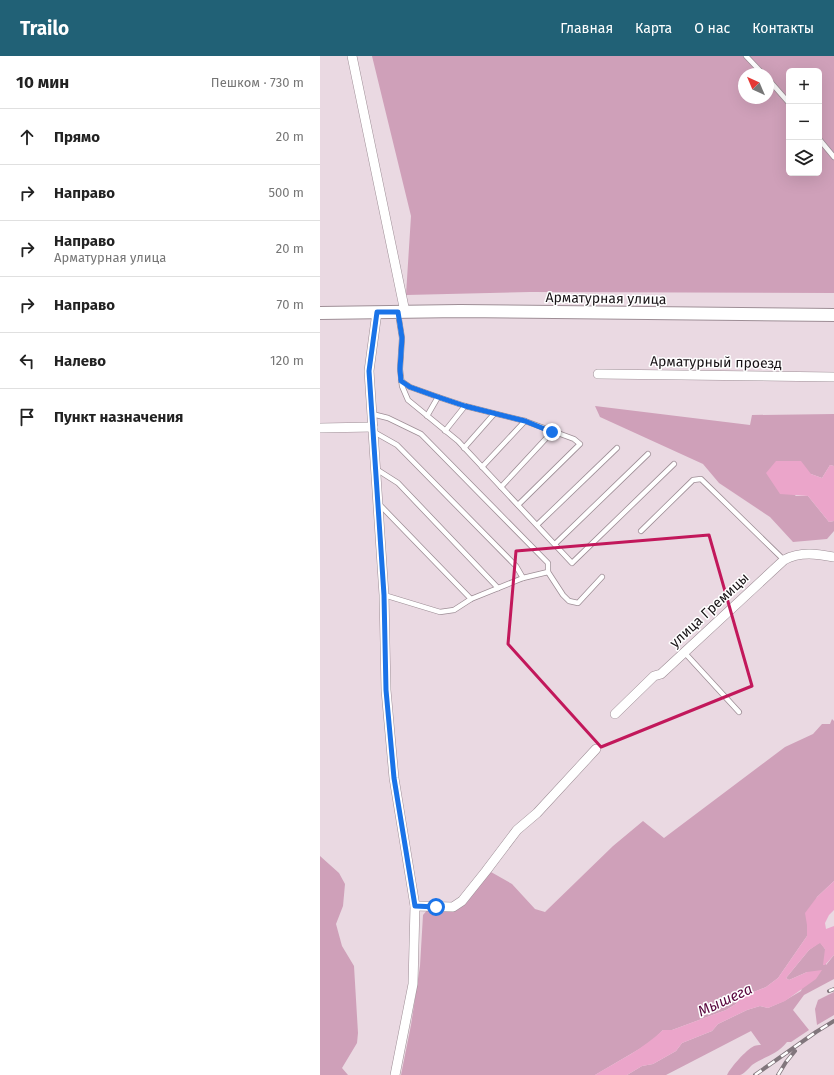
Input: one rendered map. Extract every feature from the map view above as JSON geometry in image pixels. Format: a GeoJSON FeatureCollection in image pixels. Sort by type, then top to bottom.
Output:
{"type":"FeatureCollection","features":[{"type":"Feature","properties":{"kind":"street"},"geometry":{"type":"LineString","coordinates":[[352,56],[401,312]]}},
{"type":"Feature","properties":{"kind":"street","name":"Арматурная улица"},"geometry":{"type":"LineString","coordinates":[[320,313],[460,311],[834,315]]}},
{"type":"Feature","properties":{"kind":"street"},"geometry":{"type":"LineString","coordinates":[[377,312],[369,371],[384,595],[386,690],[393,770],[415,906],[413,984],[395,1075]]}},
{"type":"Feature","properties":{"kind":"street","name":"Арматурный проезд"},"geometry":{"type":"LineString","coordinates":[[598,374],[834,378]]}},
{"type":"Feature","properties":{"kind":"street"},"geometry":{"type":"LineString","coordinates":[[320,428],[373,429]]}},
{"type":"Feature","properties":{"kind":"street","name":"улица Гремицы"},"geometry":{"type":"LineString","coordinates":[[615,714],[654,676],[661,674],[784,560],[791,556],[803,554],[819,554],[834,557]]}},
{"type":"Feature","properties":{"kind":"street"},"geometry":{"type":"LineString","coordinates":[[415,906],[454,907],[462,901],[516,830],[537,814],[596,749]]}},
{"type":"Feature","properties":{"kind":"lane"},"geometry":{"type":"LineString","coordinates":[[746,56],[757,68]]}},
{"type":"Feature","properties":{"kind":"lane"},"geometry":{"type":"LineString","coordinates":[[774,86],[786,100]]}},
{"type":"Feature","properties":{"kind":"lane"},"geometry":{"type":"LineString","coordinates":[[820,140],[834,157]]}},
{"type":"Feature","properties":{"kind":"lane"},"geometry":{"type":"LineString","coordinates":[[401,312],[402,338],[400,369],[402,386],[408,400],[458,441],[572,563],[674,464]]}},
{"type":"Feature","properties":{"kind":"lane"},"geometry":{"type":"LineString","coordinates":[[401,381],[410,387],[465,406],[525,421],[574,439],[580,444],[518,505]]}},
{"type":"Feature","properties":{"kind":"lane"},"geometry":{"type":"LineString","coordinates":[[427,416],[438,397]]}},
{"type":"Feature","properties":{"kind":"lane"},"geometry":{"type":"LineString","coordinates":[[446,431],[465,406]]}},
{"type":"Feature","properties":{"kind":"lane"},"geometry":{"type":"LineString","coordinates":[[372,414],[388,418],[421,434],[548,563],[548,572],[563,595],[569,601],[578,603],[602,577]]}},
{"type":"Feature","properties":{"kind":"lane"},"geometry":{"type":"LineString","coordinates":[[464,448],[494,414]]}},
{"type":"Feature","properties":{"kind":"lane"},"geometry":{"type":"LineString","coordinates":[[482,467],[525,421]]}},
{"type":"Feature","properties":{"kind":"lane"},"geometry":{"type":"LineString","coordinates":[[373,429],[397,445],[516,566],[523,578]]}},
{"type":"Feature","properties":{"kind":"lane"},"geometry":{"type":"LineString","coordinates":[[501,486],[552,432]]}},
{"type":"Feature","properties":{"kind":"lane"},"geometry":{"type":"LineString","coordinates":[[537,525],[617,448]]}},
{"type":"Feature","properties":{"kind":"lane"},"geometry":{"type":"LineString","coordinates":[[555,544],[648,454]]}},
{"type":"Feature","properties":{"kind":"lane"},"geometry":{"type":"LineString","coordinates":[[376,469],[398,483],[498,588]]}},
{"type":"Feature","properties":{"kind":"lane"},"geometry":{"type":"LineString","coordinates":[[642,531],[693,480],[701,479],[784,560]]}},
{"type":"Feature","properties":{"kind":"lane"},"geometry":{"type":"LineString","coordinates":[[378,503],[471,599]]}},
{"type":"Feature","properties":{"kind":"lane"},"geometry":{"type":"LineString","coordinates":[[384,595],[440,612],[454,610],[471,599],[523,578],[548,572]]}},
{"type":"Feature","properties":{"kind":"lane"},"geometry":{"type":"LineString","coordinates":[[684,652],[739,712]]}},
{"type":"Feature","properties":{"kind":"highlighted area"},"geometry":{"type":"Polygon","coordinates":[[[709,535],[752,686],[601,747],[508,644],[516,551],[709,535]]]}},
{"type":"Feature","properties":{"kind":"shaded area"},"geometry":{"type":"Polygon","coordinates":[[[372,56],[834,56],[834,293],[530,292],[406,295],[411,216],[372,56]]]}},
{"type":"Feature","properties":{"kind":"shaded area"},"geometry":{"type":"Polygon","coordinates":[[[595,406],[750,425],[752,415],[834,414],[834,466],[830,465],[822,478],[811,474],[795,496],[808,496],[829,522],[834,521],[834,531],[827,539],[793,542],[770,517],[719,483],[703,464],[600,417],[595,406]]]}},
{"type":"Feature","properties":{"kind":"shaded area"},"geometry":{"type":"Polygon","coordinates":[[[776,461],[801,461],[811,474],[822,478],[830,465],[834,466],[834,521],[829,522],[808,496],[780,494],[766,473],[776,461]]]}},
{"type":"Feature","properties":{"kind":"shaded area"},"geometry":{"type":"Polygon","coordinates":[[[832,719],[834,721],[834,881],[817,897],[807,925],[807,936],[778,978],[766,987],[749,994],[742,993],[736,1004],[726,1010],[672,1030],[663,1030],[653,1040],[641,1048],[595,1075],[401,1075],[411,1025],[420,966],[423,915],[428,909],[459,908],[491,872],[512,884],[535,909],[545,912],[613,846],[643,821],[664,838],[785,747],[813,734],[822,724],[830,724],[832,719]]]}},
{"type":"Feature","properties":{"kind":"shaded area"},"geometry":{"type":"Polygon","coordinates":[[[320,856],[339,873],[345,884],[343,906],[336,924],[342,946],[354,966],[358,1033],[357,1043],[342,1068],[348,1075],[320,1075],[320,856]]]}},
{"type":"Feature","properties":{"kind":"shaded area"},"geometry":{"type":"Polygon","coordinates":[[[834,881],[834,910],[829,915],[825,923],[826,929],[834,926],[834,955],[825,965],[823,965],[825,949],[820,943],[809,950],[786,978],[789,980],[807,972],[822,970],[816,979],[785,1001],[768,1008],[760,1006],[747,1010],[718,1024],[712,1031],[682,1043],[676,1051],[653,1064],[642,1066],[627,1075],[595,1075],[639,1049],[663,1030],[672,1030],[726,1010],[736,1004],[742,993],[749,994],[766,987],[778,978],[807,936],[805,913],[817,897],[834,881]]]}},
{"type":"Feature","properties":{"kind":"shaded area"},"geometry":{"type":"Polygon","coordinates":[[[820,942],[825,949],[826,965],[834,955],[834,979],[804,995],[793,1010],[809,1030],[791,1042],[787,1042],[775,1053],[752,1065],[740,1075],[727,1075],[735,1063],[747,1051],[754,1046],[761,1045],[751,1031],[666,1075],[627,1075],[642,1066],[653,1064],[676,1051],[682,1043],[712,1031],[718,1024],[747,1010],[760,1006],[768,1008],[801,991],[807,972],[789,980],[786,978],[809,950],[820,942]]]}},
{"type":"Feature","properties":{"kind":"shaded area"},"geometry":{"type":"Polygon","coordinates":[[[834,992],[834,1015],[817,1025],[815,1009],[818,1000],[834,992]]]}},
{"type":"Feature","properties":{"kind":"railway"},"geometry":{"type":"LineString","coordinates":[[829,991],[834,989]]}},
{"type":"Feature","properties":{"kind":"railway"},"geometry":{"type":"LineString","coordinates":[[755,1075],[834,1021]]}},
{"type":"Feature","properties":{"kind":"railway"},"geometry":{"type":"LineString","coordinates":[[778,1075],[795,1051]]}},
{"type":"Feature","properties":{"kind":"route"},"geometry":{"type":"LineString","coordinates":[[436,907],[415,906],[394,778],[386,690],[384,595],[369,371],[377,312],[398,312],[402,338],[400,369],[401,381],[410,387],[438,397],[465,406],[525,421],[552,432]]}},
{"type":"Feature","properties":{"kind":"water label","name":"Мышега"},"geometry":{"type":"Point","coordinates":[725,1000]}}]}
